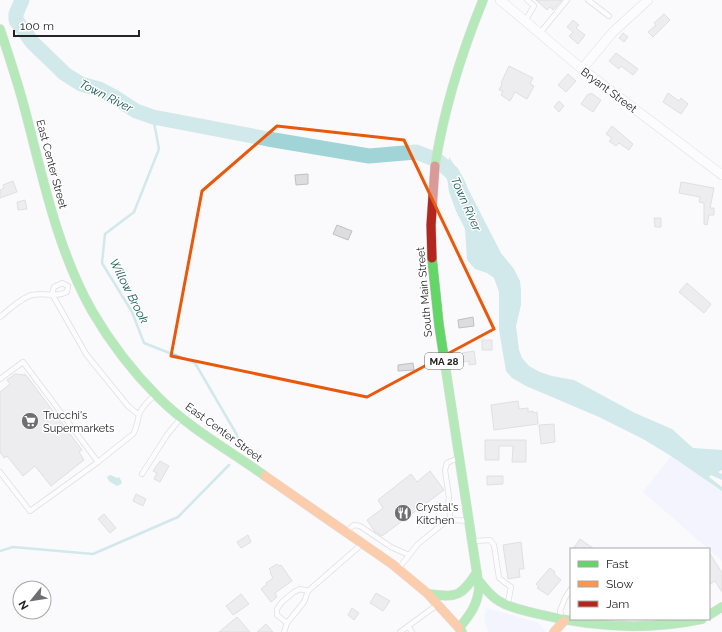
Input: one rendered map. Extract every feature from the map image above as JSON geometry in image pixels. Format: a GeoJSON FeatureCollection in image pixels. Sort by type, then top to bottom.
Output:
{"type":"FeatureCollection","features":[{"type":"Feature","properties":{"kind":"main road","name":"South Main Street"},"geometry":{"type":"LineString","coordinates":[[460,630],[472,612],[479,594],[442,346],[434,277],[431,226],[434,180],[439,143],[448,98],[462,52],[483,0]]}},
{"type":"Feature","properties":{"kind":"main road","name":"East Center Street"},"geometry":{"type":"LineString","coordinates":[[0,29],[65,254],[88,304],[112,343],[133,370],[181,417],[223,448],[399,568],[429,594],[460,630]]}},
{"type":"Feature","properties":{"kind":"main road"},"geometry":{"type":"LineString","coordinates":[[429,594],[447,596],[458,595],[477,576],[491,596],[504,604],[596,629],[648,630],[676,627],[699,620]]}},
{"type":"Feature","properties":{"kind":"main road"},"geometry":{"type":"LineString","coordinates":[[710,614],[722,607]]}},
{"type":"Feature","properties":{"kind":"main road"},"geometry":{"type":"LineString","coordinates":[[554,632],[564,621]]}},
{"type":"Feature","properties":{"kind":"street","name":"Bryant Street"},"geometry":{"type":"LineString","coordinates":[[500,0],[582,69],[722,175]]}},
{"type":"Feature","properties":{"kind":"street"},"geometry":{"type":"LineString","coordinates":[[582,69],[613,32],[648,0]]}},
{"type":"Feature","properties":{"kind":"lane"},"geometry":{"type":"LineString","coordinates":[[525,21],[534,6],[527,0]]}},
{"type":"Feature","properties":{"kind":"lane"},"geometry":{"type":"LineString","coordinates":[[540,33],[568,0]]}},
{"type":"Feature","properties":{"kind":"lane"},"geometry":{"type":"LineString","coordinates":[[588,0],[609,16]]}},
{"type":"Feature","properties":{"kind":"lane"},"geometry":{"type":"LineString","coordinates":[[68,286],[77,281]]}},
{"type":"Feature","properties":{"kind":"lane"},"geometry":{"type":"LineString","coordinates":[[68,286],[62,283],[54,287],[52,294],[86,354],[128,406],[139,415]]}},
{"type":"Feature","properties":{"kind":"lane"},"geometry":{"type":"LineString","coordinates":[[0,316],[31,295],[52,294],[59,296],[67,292],[68,286]]}},
{"type":"Feature","properties":{"kind":"lane"},"geometry":{"type":"LineString","coordinates":[[0,379],[23,362],[98,462]]}},
{"type":"Feature","properties":{"kind":"lane"},"geometry":{"type":"LineString","coordinates":[[0,472],[30,511],[98,462],[133,434],[136,429],[139,415],[146,402],[156,394]]}},
{"type":"Feature","properties":{"kind":"lane"},"geometry":{"type":"LineString","coordinates":[[142,474],[167,435],[181,417]]}},
{"type":"Feature","properties":{"kind":"lane"},"geometry":{"type":"LineString","coordinates":[[451,520],[448,506],[449,497],[445,470],[447,463],[459,458]]}},
{"type":"Feature","properties":{"kind":"lane"},"geometry":{"type":"LineString","coordinates":[[399,568],[418,544],[445,522],[451,520],[469,521]]}},
{"type":"Feature","properties":{"kind":"lane"},"geometry":{"type":"LineString","coordinates":[[346,532],[354,525],[360,526],[392,547],[409,555]]}},
{"type":"Feature","properties":{"kind":"lane"},"geometry":{"type":"LineString","coordinates":[[472,542],[490,540],[494,545],[499,578],[511,587],[504,604]]}},
{"type":"Feature","properties":{"kind":"lane"},"geometry":{"type":"LineString","coordinates":[[284,632],[287,623],[304,602],[308,591],[363,543]]}},
{"type":"Feature","properties":{"kind":"lane"},"geometry":{"type":"LineString","coordinates":[[287,623],[277,615],[277,609],[282,602],[294,592],[300,589],[308,591]]}},
{"type":"Feature","properties":{"kind":"lane"},"geometry":{"type":"LineString","coordinates":[[564,621],[560,612],[565,598],[570,590]]}},
{"type":"Feature","properties":{"kind":"lane"},"geometry":{"type":"LineString","coordinates":[[400,632],[438,604]]}},
{"type":"Feature","properties":{"kind":"lane"},"geometry":{"type":"LineString","coordinates":[[622,629],[623,620]]}},
{"type":"Feature","properties":{"kind":"lane"},"geometry":{"type":"LineString","coordinates":[[408,626],[412,632]]}},
{"type":"Feature","properties":{"kind":"highlighted area"},"geometry":{"type":"Polygon","coordinates":[[[277,126],[404,140],[494,329],[367,397],[171,356],[202,191],[277,126]]]}},
{"type":"Feature","properties":{"kind":"shaded area"},"geometry":{"type":"Polygon","coordinates":[[[671,456],[722,491],[722,561],[710,551],[710,548],[707,548],[643,492],[671,456]]]}},
{"type":"Feature","properties":{"kind":"shaded area"},"geometry":{"type":"Polygon","coordinates":[[[486,608],[537,622],[544,629],[544,632],[488,632],[484,620],[486,608]]]}},
{"type":"Feature","properties":{"kind":"water"},"geometry":{"type":"Polygon","coordinates":[[[449,157],[461,175],[501,253],[514,269],[520,281],[521,305],[516,326],[519,350],[522,358],[529,366],[540,372],[574,380],[635,413],[672,429],[693,448],[722,450],[722,470],[718,472],[722,474],[722,480],[711,475],[709,477],[722,487],[722,491],[643,439],[599,417],[526,386],[512,378],[506,371],[499,330],[499,292],[494,278],[487,273],[475,269],[467,260],[465,229],[449,192],[447,177],[449,157]]]}},
{"type":"Feature","properties":{"kind":"water"},"geometry":{"type":"Polygon","coordinates":[[[111,475],[117,478],[119,477],[122,482],[121,484],[117,486],[110,482],[107,478],[111,475]]]}},
{"type":"Feature","properties":{"kind":"building"},"geometry":{"type":"Polygon","coordinates":[[[536,0],[562,0],[553,10],[550,7],[547,10],[536,0]]]}},
{"type":"Feature","properties":{"kind":"building"},"geometry":{"type":"Polygon","coordinates":[[[664,14],[670,20],[653,37],[648,32],[656,25],[654,23],[664,14]]]}},
{"type":"Feature","properties":{"kind":"building"},"geometry":{"type":"Polygon","coordinates":[[[573,20],[579,25],[576,28],[585,35],[578,44],[569,36],[573,32],[567,27],[573,20]]]}},
{"type":"Feature","properties":{"kind":"building"},"geometry":{"type":"Polygon","coordinates":[[[623,33],[628,37],[624,42],[619,38],[623,33]]]}},
{"type":"Feature","properties":{"kind":"building"},"geometry":{"type":"Polygon","coordinates":[[[616,53],[638,69],[633,75],[621,66],[619,69],[609,61],[616,53]]]}},
{"type":"Feature","properties":{"kind":"building"},"geometry":{"type":"Polygon","coordinates":[[[509,66],[533,78],[530,84],[534,86],[527,99],[515,92],[510,101],[501,95],[503,91],[499,90],[509,66]]]}},
{"type":"Feature","properties":{"kind":"building"},"geometry":{"type":"Polygon","coordinates":[[[568,74],[576,81],[566,92],[558,85],[568,74]]]}},
{"type":"Feature","properties":{"kind":"building"},"geometry":{"type":"Polygon","coordinates":[[[591,93],[601,100],[593,112],[581,104],[588,94],[590,95],[591,93]]]}},
{"type":"Feature","properties":{"kind":"building"},"geometry":{"type":"Polygon","coordinates":[[[668,93],[679,101],[681,98],[688,104],[681,114],[663,102],[668,93]]]}},
{"type":"Feature","properties":{"kind":"building"},"geometry":{"type":"Polygon","coordinates":[[[559,101],[564,106],[559,112],[554,107],[559,101]]]}},
{"type":"Feature","properties":{"kind":"building"},"geometry":{"type":"Polygon","coordinates":[[[612,126],[633,144],[629,150],[619,143],[616,146],[609,141],[612,138],[606,134],[612,126]]]}},
{"type":"Feature","properties":{"kind":"building"},"geometry":{"type":"Polygon","coordinates":[[[308,174],[308,184],[296,185],[295,175],[308,174]]]}},
{"type":"Feature","properties":{"kind":"building"},"geometry":{"type":"Polygon","coordinates":[[[13,181],[17,192],[0,198],[0,190],[4,188],[3,185],[13,181]]]}},
{"type":"Feature","properties":{"kind":"building"},"geometry":{"type":"Polygon","coordinates":[[[681,182],[714,188],[710,208],[714,208],[714,215],[709,215],[707,225],[704,224],[704,203],[699,202],[700,197],[679,193],[681,182]]]}},
{"type":"Feature","properties":{"kind":"building"},"geometry":{"type":"Polygon","coordinates":[[[25,200],[27,209],[18,210],[17,202],[25,200]]]}},
{"type":"Feature","properties":{"kind":"building"},"geometry":{"type":"Polygon","coordinates":[[[654,218],[661,218],[661,227],[655,227],[654,218]]]}},
{"type":"Feature","properties":{"kind":"building"},"geometry":{"type":"Polygon","coordinates":[[[337,225],[352,231],[348,240],[333,234],[337,225]]]}},
{"type":"Feature","properties":{"kind":"building"},"geometry":{"type":"Polygon","coordinates":[[[687,283],[711,304],[704,313],[679,292],[687,283]]]}},
{"type":"Feature","properties":{"kind":"building"},"geometry":{"type":"Polygon","coordinates":[[[473,317],[474,326],[459,328],[458,320],[473,317]]]}},
{"type":"Feature","properties":{"kind":"building"},"geometry":{"type":"Polygon","coordinates":[[[482,340],[492,340],[492,350],[482,350],[482,340]]]}},
{"type":"Feature","properties":{"kind":"building"},"geometry":{"type":"Polygon","coordinates":[[[474,351],[476,364],[469,365],[469,361],[464,362],[462,353],[474,351]]]}},
{"type":"Feature","properties":{"kind":"building"},"geometry":{"type":"Polygon","coordinates":[[[413,363],[414,370],[398,371],[398,365],[413,363]]]}},
{"type":"Feature","properties":{"kind":"building","name":"Trucchi's Supermarkets"},"geometry":{"type":"Polygon","coordinates":[[[15,374],[26,375],[82,450],[79,452],[84,460],[51,486],[35,466],[23,476],[7,456],[4,458],[0,452],[0,392],[10,384],[7,380],[15,374]]]}},
{"type":"Feature","properties":{"kind":"building"},"geometry":{"type":"Polygon","coordinates":[[[518,401],[519,409],[528,408],[528,412],[537,412],[538,424],[494,430],[491,405],[518,401]]]}},
{"type":"Feature","properties":{"kind":"building"},"geometry":{"type":"Polygon","coordinates":[[[554,424],[555,442],[541,444],[539,425],[554,424]]]}},
{"type":"Feature","properties":{"kind":"building"},"geometry":{"type":"Polygon","coordinates":[[[485,440],[526,440],[526,462],[512,462],[513,446],[499,446],[499,460],[485,460],[485,440]]]}},
{"type":"Feature","properties":{"kind":"building"},"geometry":{"type":"Polygon","coordinates":[[[160,461],[169,466],[160,482],[154,479],[157,473],[153,471],[160,461]]]}},
{"type":"Feature","properties":{"kind":"building"},"geometry":{"type":"Polygon","coordinates":[[[430,471],[444,490],[382,536],[375,532],[367,520],[383,508],[378,500],[411,474],[417,482],[430,471]]]}},
{"type":"Feature","properties":{"kind":"building"},"geometry":{"type":"Polygon","coordinates":[[[487,476],[503,476],[503,484],[487,485],[487,476]]]}},
{"type":"Feature","properties":{"kind":"building"},"geometry":{"type":"Polygon","coordinates":[[[136,494],[146,499],[143,506],[133,501],[136,494]]]}},
{"type":"Feature","properties":{"kind":"building"},"geometry":{"type":"Polygon","coordinates":[[[104,514],[116,528],[110,533],[98,519],[104,514]]]}},
{"type":"Feature","properties":{"kind":"building"},"geometry":{"type":"Polygon","coordinates":[[[248,535],[251,542],[241,548],[237,542],[248,535]]]}},
{"type":"Feature","properties":{"kind":"building"},"geometry":{"type":"Polygon","coordinates":[[[580,539],[593,548],[574,548],[580,539]]]}},
{"type":"Feature","properties":{"kind":"building"},"geometry":{"type":"Polygon","coordinates":[[[521,542],[524,569],[519,569],[520,577],[508,579],[503,545],[521,542]]]}},
{"type":"Feature","properties":{"kind":"building"},"geometry":{"type":"Polygon","coordinates":[[[710,554],[722,573],[722,592],[715,581],[710,584],[710,554]]]}},
{"type":"Feature","properties":{"kind":"building"},"geometry":{"type":"Polygon","coordinates":[[[277,564],[279,566],[281,565],[292,581],[275,593],[277,597],[271,602],[261,589],[273,578],[269,569],[277,564]]]}},
{"type":"Feature","properties":{"kind":"building"},"geometry":{"type":"Polygon","coordinates":[[[550,568],[561,580],[548,595],[537,588],[539,587],[536,584],[550,568]]]}},
{"type":"Feature","properties":{"kind":"building"},"geometry":{"type":"Polygon","coordinates":[[[376,593],[390,601],[383,611],[370,603],[376,593]]]}},
{"type":"Feature","properties":{"kind":"building"},"geometry":{"type":"Polygon","coordinates":[[[241,594],[249,604],[233,615],[226,606],[241,594]]]}},
{"type":"Feature","properties":{"kind":"building"},"geometry":{"type":"Polygon","coordinates":[[[352,608],[359,613],[354,620],[348,615],[352,608]]]}},
{"type":"Feature","properties":{"kind":"building"},"geometry":{"type":"Polygon","coordinates":[[[237,617],[250,632],[219,632],[237,617]]]}},
{"type":"Feature","properties":{"kind":"building"},"geometry":{"type":"Polygon","coordinates":[[[266,624],[273,632],[257,632],[266,624]]]}},
{"type":"Feature","properties":{"kind":"waterway","name":"Town River"},"geometry":{"type":"LineString","coordinates":[[22,0],[16,14],[16,20],[32,42],[65,74],[81,84],[99,89],[136,111],[153,117],[268,139],[369,156],[416,152],[437,160],[452,173],[459,186]]}},
{"type":"Feature","properties":{"kind":"waterway","name":"Willow Brook"},"geometry":{"type":"LineString","coordinates":[[153,117],[159,149],[134,212],[105,234],[102,263],[132,312],[144,343],[195,363],[237,435],[237,447]]}},
{"type":"Feature","properties":{"kind":"waterway","name":"Willow Brook"},"geometry":{"type":"LineString","coordinates":[[0,551],[13,547],[93,554],[178,517],[229,465]]}},
{"type":"Feature","properties":{"kind":"traffic: fast"},"geometry":{"type":"LineString","coordinates":[[435,166],[448,102],[467,41],[483,0]]}},
{"type":"Feature","properties":{"kind":"traffic: fast"},"geometry":{"type":"LineString","coordinates":[[0,29],[19,90],[60,238],[69,263],[92,311],[122,356],[139,377],[170,409],[196,429],[265,476]]}},
{"type":"Feature","properties":{"kind":"traffic: fast"},"geometry":{"type":"LineString","coordinates":[[432,258],[439,325],[479,587],[477,599],[473,609],[459,628],[462,632]]}},
{"type":"Feature","properties":{"kind":"traffic: fast"},"geometry":{"type":"LineString","coordinates":[[429,594],[446,596],[458,594],[463,591],[477,572]]}},
{"type":"Feature","properties":{"kind":"traffic: fast"},"geometry":{"type":"LineString","coordinates":[[478,580],[493,597],[507,605],[534,613],[576,622],[618,626],[639,626],[681,623],[697,620]]}},
{"type":"Feature","properties":{"kind":"traffic: fast"},"geometry":{"type":"LineString","coordinates":[[710,614],[722,607]]}},
{"type":"Feature","properties":{"kind":"traffic: slow"},"geometry":{"type":"LineString","coordinates":[[265,476],[392,564],[427,593],[459,628]]}},
{"type":"Feature","properties":{"kind":"traffic: slow"},"geometry":{"type":"LineString","coordinates":[[554,632],[564,621]]}},
{"type":"Feature","properties":{"kind":"traffic: jam"},"geometry":{"type":"LineString","coordinates":[[432,258],[431,225],[435,166]]}},
{"type":"Feature","properties":{"kind":"place","name":"Trucchi's Supermarkets"},"geometry":{"type":"Point","coordinates":[30,421]}},
{"type":"Feature","properties":{"kind":"place","name":"Crystal's Kitchen"},"geometry":{"type":"Point","coordinates":[403,513]}}]}
